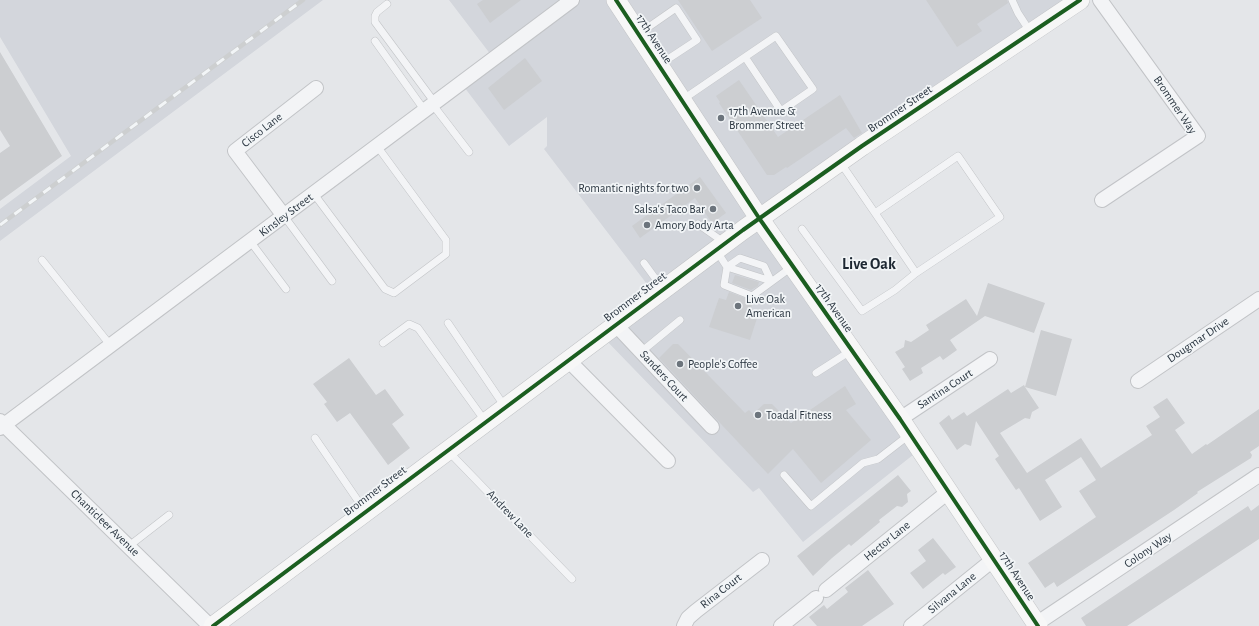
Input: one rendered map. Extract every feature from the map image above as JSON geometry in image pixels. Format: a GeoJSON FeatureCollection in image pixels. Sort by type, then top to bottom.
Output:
{"type":"FeatureCollection","features":[{"type":"Feature","properties":{"kind":"main road","name":"17th Avenue"},"geometry":{"type":"LineString","coordinates":[[616,0],[760,218],[905,426],[1037,625]]}},
{"type":"Feature","properties":{"kind":"main road","name":"Brommer Street"},"geometry":{"type":"LineString","coordinates":[[213,626],[721,246],[840,162],[1077,1]]}},
{"type":"Feature","properties":{"kind":"street","name":"Kinsley Street"},"geometry":{"type":"LineString","coordinates":[[1,425],[110,346],[572,0]]}},
{"type":"Feature","properties":{"kind":"street","name":"Brommer Way"},"geometry":{"type":"LineString","coordinates":[[1100,0],[1198,136],[1102,200]]}},
{"type":"Feature","properties":{"kind":"street","name":"Cisco Lane"},"geometry":{"type":"LineString","coordinates":[[284,216],[235,151],[316,88]]}},
{"type":"Feature","properties":{"kind":"street","name":"Dougmar Drive"},"geometry":{"type":"LineString","coordinates":[[1138,381],[1259,299]]}},
{"type":"Feature","properties":{"kind":"street","name":"Sanders Court"},"geometry":{"type":"LineString","coordinates":[[615,324],[712,427]]}},
{"type":"Feature","properties":{"kind":"street","name":"Santina Court"},"geometry":{"type":"LineString","coordinates":[[905,426],[990,359]]}},
{"type":"Feature","properties":{"kind":"street"},"geometry":{"type":"LineString","coordinates":[[568,360],[668,461]]}},
{"type":"Feature","properties":{"kind":"street","name":"Chanticleer Avenue"},"geometry":{"type":"LineString","coordinates":[[1,425],[129,546],[210,626]]}},
{"type":"Feature","properties":{"kind":"street","name":"Colony Way"},"geometry":{"type":"LineString","coordinates":[[1037,625],[1259,475]]}},
{"type":"Feature","properties":{"kind":"street","name":"Hector Lane"},"geometry":{"type":"LineString","coordinates":[[781,626],[948,492]]}},
{"type":"Feature","properties":{"kind":"street","name":"Silvana Lane"},"geometry":{"type":"LineString","coordinates":[[911,626],[994,559]]}},
{"type":"Feature","properties":{"kind":"street","name":"Rina Court"},"geometry":{"type":"LineString","coordinates":[[684,626],[688,618],[696,611],[762,560]]}},
{"type":"Feature","properties":{"kind":"lane"},"geometry":{"type":"LineString","coordinates":[[1012,0],[1018,13],[1031,33]]}},
{"type":"Feature","properties":{"kind":"lane"},"geometry":{"type":"LineString","coordinates":[[387,4],[374,16],[376,22],[431,106]]}},
{"type":"Feature","properties":{"kind":"lane"},"geometry":{"type":"LineString","coordinates":[[638,34],[676,8],[697,40],[659,66]]}},
{"type":"Feature","properties":{"kind":"lane"},"geometry":{"type":"LineString","coordinates":[[682,100],[745,57],[776,36],[813,89],[781,111],[745,57]]}},
{"type":"Feature","properties":{"kind":"lane"},"geometry":{"type":"LineString","coordinates":[[375,41],[469,152]]}},
{"type":"Feature","properties":{"kind":"lane"},"geometry":{"type":"LineString","coordinates":[[314,194],[385,289],[394,293],[446,254],[446,240],[377,146]]}},
{"type":"Feature","properties":{"kind":"lane"},"geometry":{"type":"LineString","coordinates":[[802,229],[862,311],[1000,217],[958,156],[875,213]]}},
{"type":"Feature","properties":{"kind":"lane"},"geometry":{"type":"LineString","coordinates":[[840,162],[916,273]]}},
{"type":"Feature","properties":{"kind":"lane"},"geometry":{"type":"LineString","coordinates":[[284,216],[332,281]]}},
{"type":"Feature","properties":{"kind":"lane"},"geometry":{"type":"LineString","coordinates":[[698,224],[721,246],[727,267],[724,285],[752,296],[793,266]]}},
{"type":"Feature","properties":{"kind":"lane"},"geometry":{"type":"LineString","coordinates":[[250,241],[286,289]]}},
{"type":"Feature","properties":{"kind":"lane"},"geometry":{"type":"LineString","coordinates":[[727,267],[740,258],[764,266],[771,281]]}},
{"type":"Feature","properties":{"kind":"lane"},"geometry":{"type":"LineString","coordinates":[[42,260],[110,346]]}},
{"type":"Feature","properties":{"kind":"lane"},"geometry":{"type":"LineString","coordinates":[[644,263],[663,289]]}},
{"type":"Feature","properties":{"kind":"lane"},"geometry":{"type":"LineString","coordinates":[[727,267],[771,281]]}},
{"type":"Feature","properties":{"kind":"lane"},"geometry":{"type":"LineString","coordinates":[[641,352],[680,320]]}},
{"type":"Feature","properties":{"kind":"lane"},"geometry":{"type":"LineString","coordinates":[[448,323],[505,407]]}},
{"type":"Feature","properties":{"kind":"lane"},"geometry":{"type":"LineString","coordinates":[[383,343],[409,324],[418,328],[486,421]]}},
{"type":"Feature","properties":{"kind":"lane"},"geometry":{"type":"LineString","coordinates":[[816,373],[852,350]]}},
{"type":"Feature","properties":{"kind":"lane"},"geometry":{"type":"LineString","coordinates":[[784,475],[811,506],[863,463],[878,459],[905,426]]}},
{"type":"Feature","properties":{"kind":"lane"},"geometry":{"type":"LineString","coordinates":[[315,438],[365,511]]}},
{"type":"Feature","properties":{"kind":"lane","name":"Andrew Lane"},"geometry":{"type":"LineString","coordinates":[[447,450],[572,579]]}},
{"type":"Feature","properties":{"kind":"lane"},"geometry":{"type":"LineString","coordinates":[[129,546],[169,515]]}},
{"type":"Feature","properties":{"kind":"shaded area"},"geometry":{"type":"Polygon","coordinates":[[[0,0],[323,0],[0,241],[0,209],[71,156],[0,37],[0,0]]]}},
{"type":"Feature","properties":{"kind":"shaded area"},"geometry":{"type":"Polygon","coordinates":[[[449,0],[1084,0],[760,218],[918,451],[803,542],[759,488],[753,492],[602,336],[656,296],[544,149],[547,146],[547,117],[509,146],[458,79],[491,55],[449,0]]]}},
{"type":"Feature","properties":{"kind":"building"},"geometry":{"type":"Polygon","coordinates":[[[483,0],[521,0],[490,23],[477,4],[483,0]]]}},
{"type":"Feature","properties":{"kind":"building"},"geometry":{"type":"Polygon","coordinates":[[[678,0],[750,0],[762,18],[712,51],[678,0]]]}},
{"type":"Feature","properties":{"kind":"building"},"geometry":{"type":"Polygon","coordinates":[[[926,0],[1007,0],[1008,3],[977,24],[982,31],[957,47],[926,0]]]}},
{"type":"Feature","properties":{"kind":"building"},"geometry":{"type":"Polygon","coordinates":[[[0,52],[62,156],[0,201],[0,153],[10,146],[0,130],[0,52]]]}},
{"type":"Feature","properties":{"kind":"building"},"geometry":{"type":"Polygon","coordinates":[[[525,58],[542,81],[504,110],[488,88],[525,58]]]}},
{"type":"Feature","properties":{"kind":"building"},"geometry":{"type":"Polygon","coordinates":[[[739,80],[778,137],[840,95],[862,133],[854,138],[846,128],[787,168],[786,167],[774,175],[767,175],[719,103],[720,102],[716,96],[739,80]]]}},
{"type":"Feature","properties":{"kind":"building"},"geometry":{"type":"Polygon","coordinates":[[[700,177],[726,213],[712,223],[695,198],[640,238],[632,226],[700,177]]]}},
{"type":"Feature","properties":{"kind":"building"},"geometry":{"type":"Polygon","coordinates":[[[735,275],[759,282],[758,286],[751,290],[732,283],[735,275]]]}},
{"type":"Feature","properties":{"kind":"building"},"geometry":{"type":"Polygon","coordinates":[[[988,283],[1045,303],[1034,333],[985,316],[950,340],[957,350],[943,360],[940,356],[921,368],[923,373],[910,381],[902,369],[905,367],[895,352],[904,347],[905,340],[911,342],[929,330],[926,325],[966,299],[977,316],[988,283]]]}},
{"type":"Feature","properties":{"kind":"building"},"geometry":{"type":"Polygon","coordinates":[[[729,292],[753,301],[751,309],[759,312],[750,340],[709,327],[719,298],[726,300],[729,292]]]}},
{"type":"Feature","properties":{"kind":"building"},"geometry":{"type":"Polygon","coordinates":[[[1041,330],[1072,339],[1056,396],[1025,387],[1041,330]]]}},
{"type":"Feature","properties":{"kind":"building"},"geometry":{"type":"Polygon","coordinates":[[[673,344],[678,344],[745,413],[749,410],[753,414],[764,404],[772,404],[791,423],[845,386],[856,404],[846,410],[871,440],[821,483],[793,449],[768,474],[659,358],[673,344]]]}},
{"type":"Feature","properties":{"kind":"building"},"geometry":{"type":"Polygon","coordinates":[[[349,358],[376,395],[385,389],[404,415],[392,424],[410,448],[388,465],[350,413],[337,422],[324,404],[327,402],[313,384],[349,358]]]}},
{"type":"Feature","properties":{"kind":"building"},"geometry":{"type":"Polygon","coordinates":[[[1024,385],[1039,408],[1032,412],[1030,419],[1025,418],[1000,433],[1027,473],[1081,438],[1101,468],[1152,435],[1146,426],[1160,417],[1153,407],[1167,398],[1185,423],[1175,430],[1192,454],[1259,409],[1259,446],[1250,452],[1252,455],[1251,458],[1197,492],[1198,493],[1174,510],[1057,587],[1054,582],[1045,588],[1028,563],[1096,517],[1079,491],[1096,480],[1081,457],[1045,480],[1062,507],[1040,521],[1019,488],[1016,490],[995,459],[999,456],[976,421],[971,446],[965,444],[957,450],[939,423],[949,415],[952,420],[964,412],[967,416],[1008,389],[1011,393],[1024,385]]]}},
{"type":"Feature","properties":{"kind":"building"},"geometry":{"type":"Polygon","coordinates":[[[898,475],[911,491],[907,494],[908,502],[902,507],[897,506],[879,520],[880,522],[851,546],[849,544],[813,576],[797,556],[898,475]]]}},
{"type":"Feature","properties":{"kind":"building"},"geometry":{"type":"Polygon","coordinates":[[[1259,505],[1259,539],[1127,626],[1086,626],[1081,618],[1248,506],[1251,511],[1259,505]]]}},
{"type":"Feature","properties":{"kind":"building"},"geometry":{"type":"Polygon","coordinates":[[[933,538],[956,567],[945,575],[943,573],[923,589],[910,573],[926,561],[918,550],[933,538]]]}},
{"type":"Feature","properties":{"kind":"building"},"geometry":{"type":"Polygon","coordinates":[[[868,570],[894,604],[862,626],[817,626],[809,617],[824,605],[827,609],[848,592],[845,588],[868,570]]]}},
{"type":"Feature","properties":{"kind":"railway"},"geometry":{"type":"LineString","coordinates":[[0,225],[303,0]]}},
{"type":"Feature","properties":{"kind":"cycle path"},"geometry":{"type":"LineString","coordinates":[[616,0],[759,218],[900,419],[1038,626]]}},
{"type":"Feature","properties":{"kind":"cycle path"},"geometry":{"type":"LineString","coordinates":[[213,626],[743,230],[862,146],[1080,0]]}},
{"type":"Feature","properties":{"kind":"place","name":"17th Avenue & Brommer Street"},"geometry":{"type":"Point","coordinates":[721,118]}},
{"type":"Feature","properties":{"kind":"place","name":"Romantic nights for two"},"geometry":{"type":"Point","coordinates":[697,188]}},
{"type":"Feature","properties":{"kind":"place","name":"Salsa's Taco Bar"},"geometry":{"type":"Point","coordinates":[713,209]}},
{"type":"Feature","properties":{"kind":"place","name":"Amory Body Arta"},"geometry":{"type":"Point","coordinates":[647,225]}},
{"type":"Feature","properties":{"kind":"place","name":"Live Oak American"},"geometry":{"type":"Point","coordinates":[738,306]}},
{"type":"Feature","properties":{"kind":"place","name":"People's Coffee"},"geometry":{"type":"Point","coordinates":[680,364]}},
{"type":"Feature","properties":{"kind":"place","name":"Toadal Fitness"},"geometry":{"type":"Point","coordinates":[758,415]}},
{"type":"Feature","properties":{"kind":"district","name":"Live Oak"},"geometry":{"type":"Point","coordinates":[869,264]}}]}
